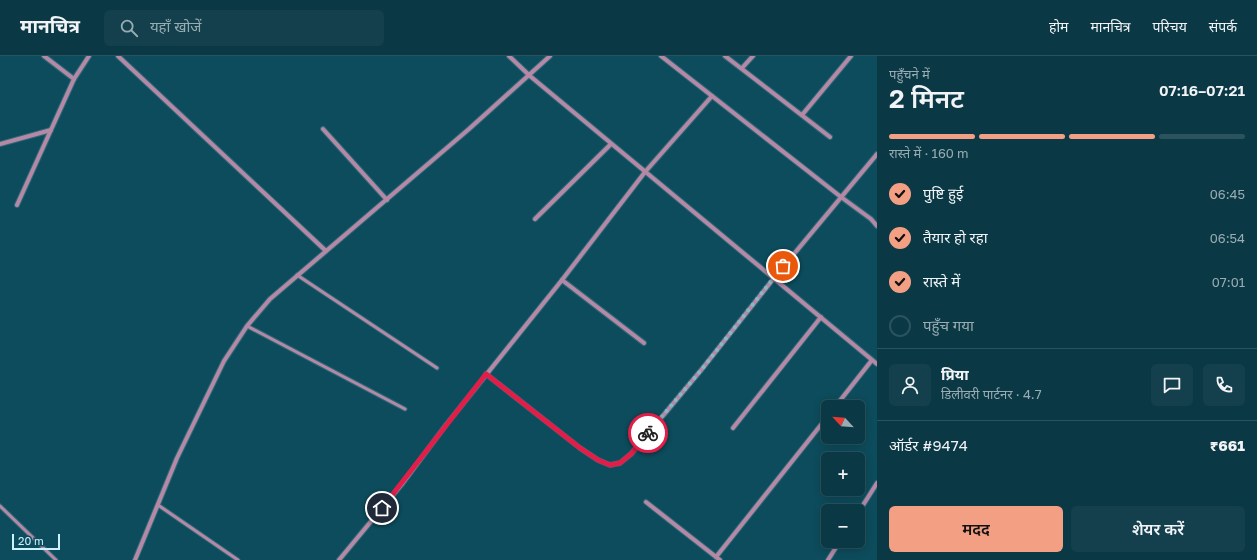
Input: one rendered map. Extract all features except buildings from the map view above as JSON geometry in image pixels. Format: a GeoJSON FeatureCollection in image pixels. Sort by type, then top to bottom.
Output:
{"type":"FeatureCollection","features":[{"type":"Feature","properties":{"kind":"street"},"geometry":{"type":"LineString","coordinates":[[44,56],[74,79]]}},
{"type":"Feature","properties":{"kind":"street"},"geometry":{"type":"LineString","coordinates":[[17,205],[74,79],[89,56]]}},
{"type":"Feature","properties":{"kind":"street"},"geometry":{"type":"LineString","coordinates":[[118,56],[326,251]]}},
{"type":"Feature","properties":{"kind":"street"},"geometry":{"type":"LineString","coordinates":[[509,56],[530,76],[611,144],[877,364]]}},
{"type":"Feature","properties":{"kind":"street"},"geometry":{"type":"LineString","coordinates":[[135,560],[177,458],[221,367],[247,326],[270,299],[530,76],[550,56]]}},
{"type":"Feature","properties":{"kind":"street"},"geometry":{"type":"LineString","coordinates":[[661,56],[871,219],[877,226]]}},
{"type":"Feature","properties":{"kind":"street"},"geometry":{"type":"LineString","coordinates":[[725,56],[830,136]]}},
{"type":"Feature","properties":{"kind":"street"},"geometry":{"type":"LineString","coordinates":[[742,68],[753,56]]}},
{"type":"Feature","properties":{"kind":"street"},"geometry":{"type":"LineString","coordinates":[[802,115],[851,56]]}},
{"type":"Feature","properties":{"kind":"street"},"geometry":{"type":"LineString","coordinates":[[339,560],[397,490],[645,172],[712,96]]}},
{"type":"Feature","properties":{"kind":"street"},"geometry":{"type":"LineString","coordinates":[[323,129],[387,200]]}},
{"type":"Feature","properties":{"kind":"street"},"geometry":{"type":"LineString","coordinates":[[0,144],[51,130]]}},
{"type":"Feature","properties":{"kind":"street"},"geometry":{"type":"LineString","coordinates":[[535,219],[611,144]]}},
{"type":"Feature","properties":{"kind":"street"},"geometry":{"type":"LineString","coordinates":[[486,374],[580,448],[598,460],[610,465],[620,463],[631,454],[702,369],[774,278],[877,154]]}},
{"type":"Feature","properties":{"kind":"street"},"geometry":{"type":"LineString","coordinates":[[562,280],[644,343]]}},
{"type":"Feature","properties":{"kind":"street"},"geometry":{"type":"LineString","coordinates":[[733,428],[821,317]]}},
{"type":"Feature","properties":{"kind":"street"},"geometry":{"type":"LineString","coordinates":[[841,400],[872,360]]}},
{"type":"Feature","properties":{"kind":"street"},"geometry":{"type":"LineString","coordinates":[[646,502],[718,559],[821,425]]}},
{"type":"Feature","properties":{"kind":"street"},"geometry":{"type":"LineString","coordinates":[[864,504],[877,483]]}},
{"type":"Feature","properties":{"kind":"street"},"geometry":{"type":"LineString","coordinates":[[828,560],[836,548]]}},
{"type":"Feature","properties":{"kind":"lane"},"geometry":{"type":"LineString","coordinates":[[297,275],[437,368]]}},
{"type":"Feature","properties":{"kind":"lane"},"geometry":{"type":"LineString","coordinates":[[247,326],[405,410]]}},
{"type":"Feature","properties":{"kind":"lane"},"geometry":{"type":"LineString","coordinates":[[158,505],[238,560]]}},
{"type":"Feature","properties":{"kind":"lane"},"geometry":{"type":"LineString","coordinates":[[0,506],[56,560]]}},
{"type":"Feature","properties":{"kind":"way so far"},"geometry":{"type":"LineString","coordinates":[[648,433],[702,369],[783,266]]}},
{"type":"Feature","properties":{"kind":"route"},"geometry":{"type":"LineString","coordinates":[[382,508],[486,374],[580,448],[598,460],[610,465],[620,463],[631,454],[648,433]]}}]}
